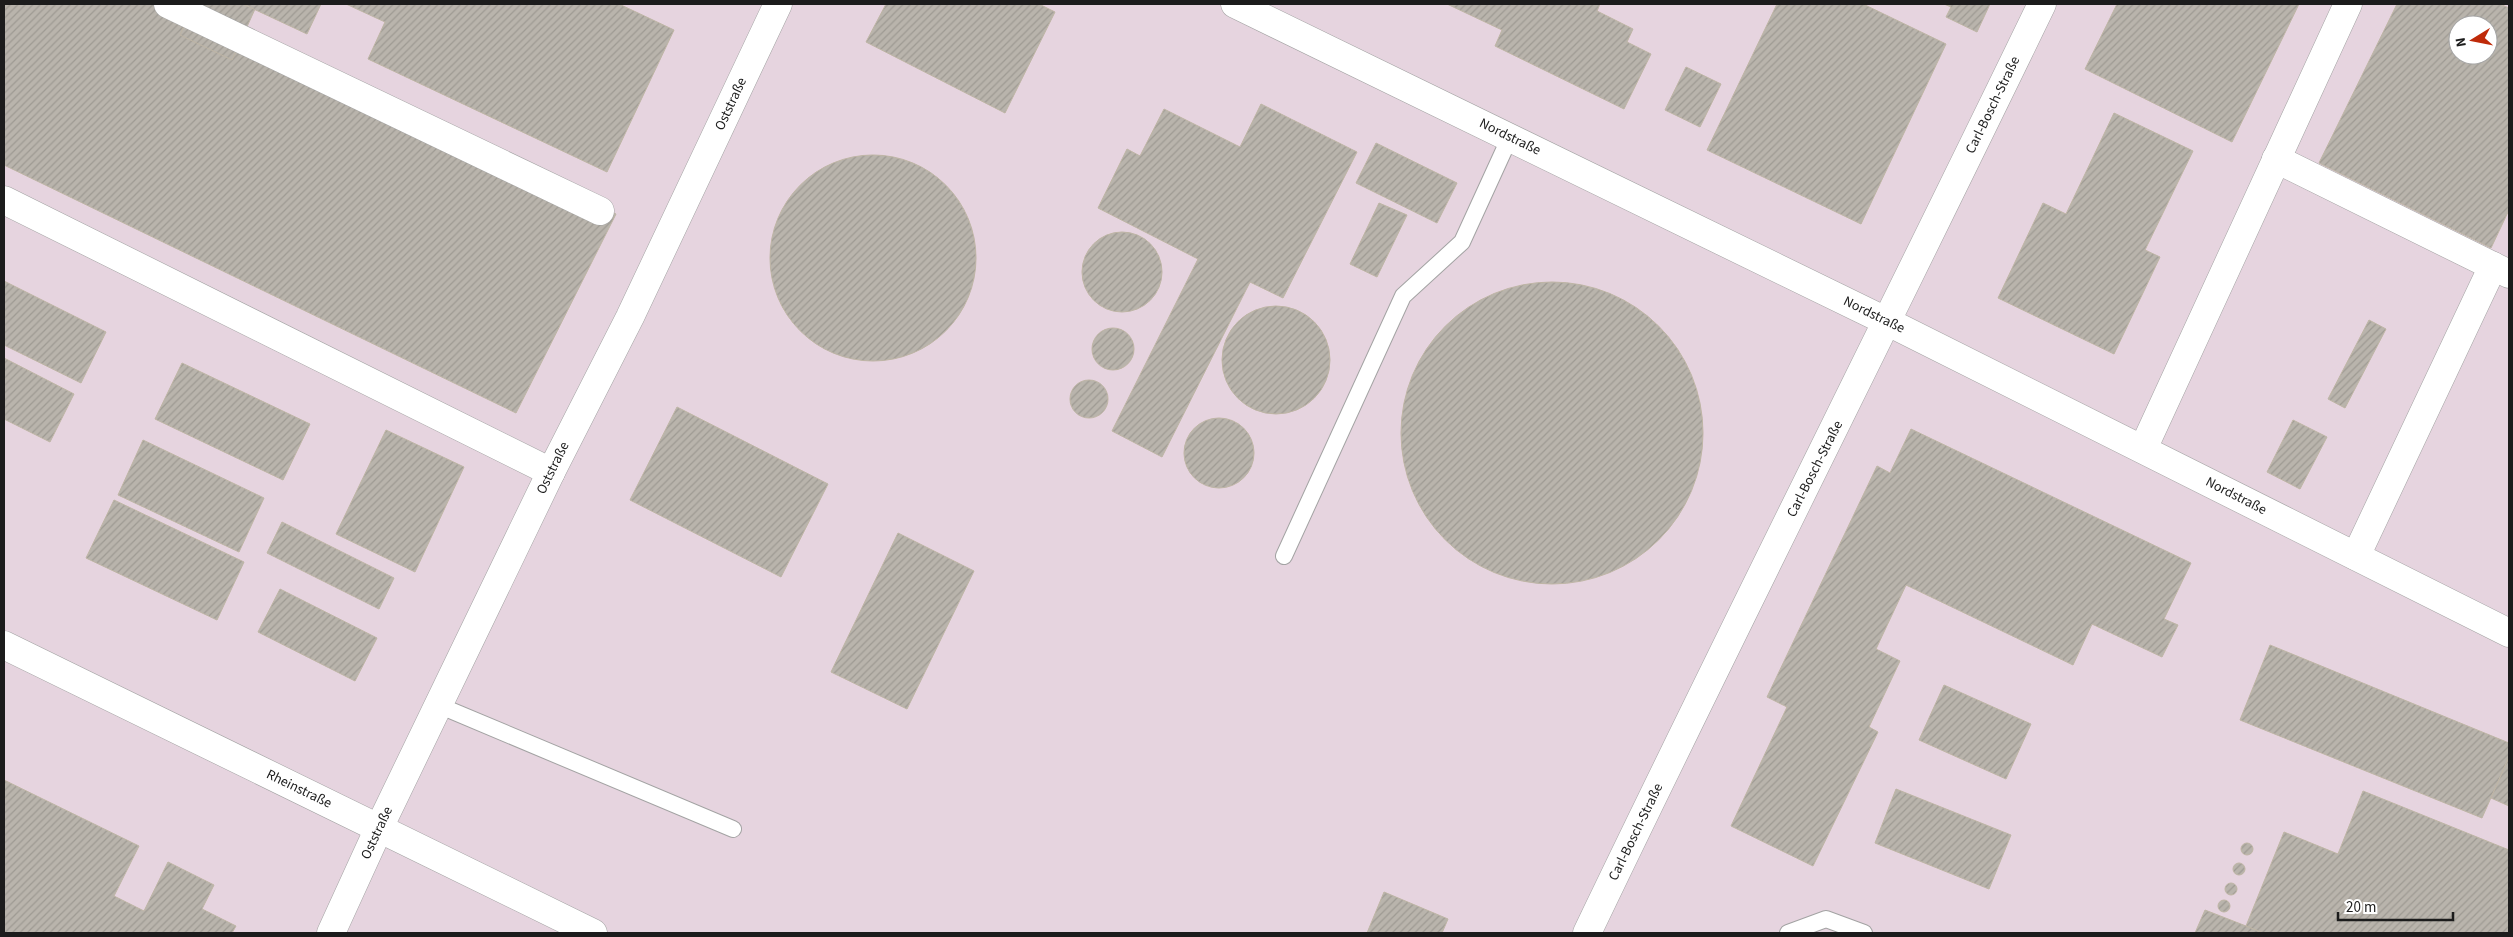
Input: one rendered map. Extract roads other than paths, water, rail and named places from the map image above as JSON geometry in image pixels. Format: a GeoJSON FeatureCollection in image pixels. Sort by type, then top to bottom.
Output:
{"type":"FeatureCollection","features":[{"type":"Feature","properties":{"kind":"street","name":"Oststraße"},"geometry":{"type":"LineString","coordinates":[[331,933],[438,705],[551,472],[630,317],[778,4]]}},
{"type":"Feature","properties":{"kind":"street","name":"Nordstraße"},"geometry":{"type":"LineString","coordinates":[[1236,4],[1888,322],[2509,633]]}},
{"type":"Feature","properties":{"kind":"street","name":"Carl-Bosch-Straße"},"geometry":{"type":"LineString","coordinates":[[1587,933],[1687,724],[1888,322],[2042,4]]}},
{"type":"Feature","properties":{"kind":"street"},"geometry":{"type":"LineString","coordinates":[[2143,449],[2348,4]]}},
{"type":"Feature","properties":{"kind":"street"},"geometry":{"type":"LineString","coordinates":[[173,5],[600,211]]}},
{"type":"Feature","properties":{"kind":"street"},"geometry":{"type":"LineString","coordinates":[[2276,159],[2501,270],[2356,556]]}},
{"type":"Feature","properties":{"kind":"street"},"geometry":{"type":"LineString","coordinates":[[4,200],[551,472]]}},
{"type":"Feature","properties":{"kind":"street","name":"Rheinstraße"},"geometry":{"type":"LineString","coordinates":[[4,645],[593,933]]}},
{"type":"Feature","properties":{"kind":"lane"},"geometry":{"type":"LineString","coordinates":[[1284,556],[1403,296],[1462,242],[1510,137]]}},
{"type":"Feature","properties":{"kind":"lane"},"geometry":{"type":"LineString","coordinates":[[438,705],[733,829]]}},
{"type":"Feature","properties":{"kind":"lane"},"geometry":{"type":"LineString","coordinates":[[1788,933],[1826,920],[1864,933]]}}]}
